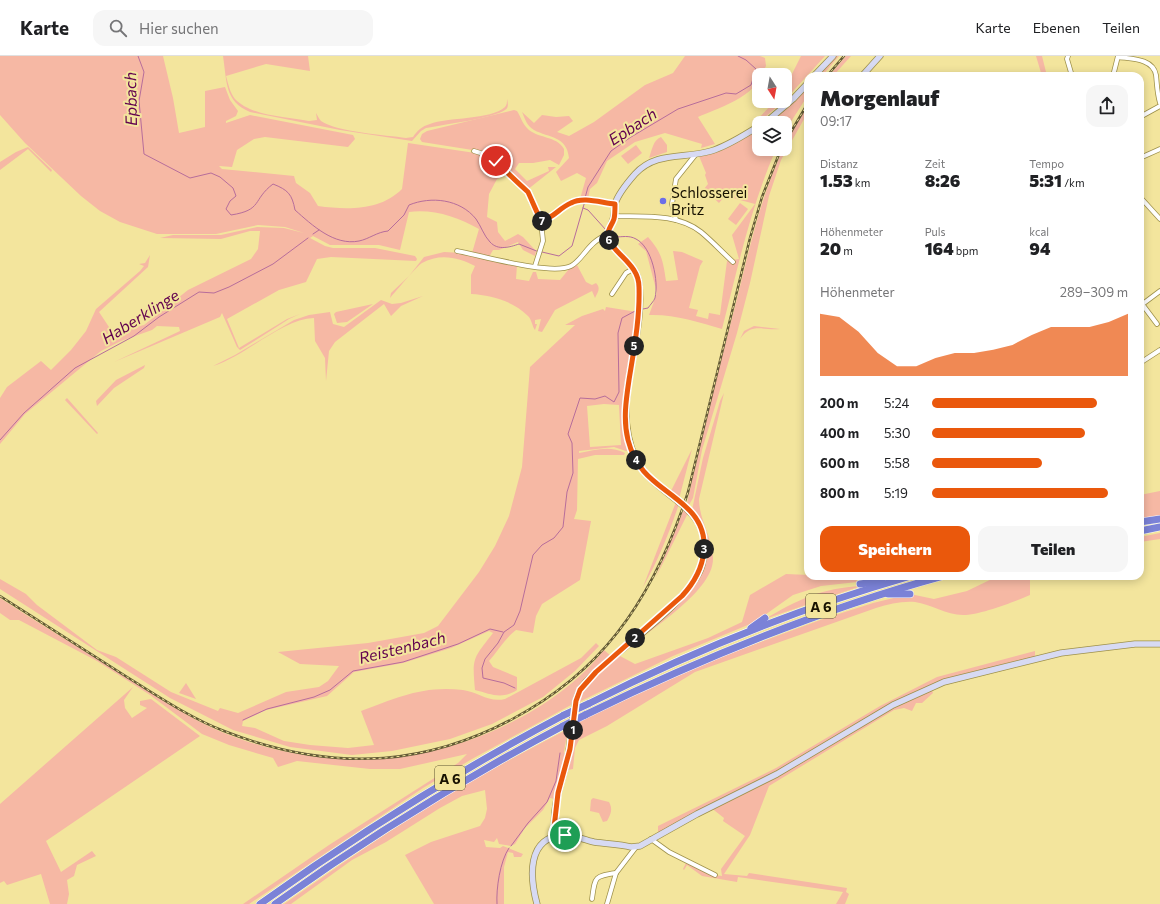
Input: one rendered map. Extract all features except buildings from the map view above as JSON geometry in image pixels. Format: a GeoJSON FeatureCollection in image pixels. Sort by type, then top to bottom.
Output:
{"type":"FeatureCollection","features":[{"type":"Feature","properties":{"kind":"highway"},"geometry":{"type":"LineString","coordinates":[[1144,521],[1160,519]]}},
{"type":"Feature","properties":{"kind":"highway"},"geometry":{"type":"LineString","coordinates":[[1144,530],[1160,527]]}},
{"type":"Feature","properties":{"kind":"highway"},"geometry":{"type":"LineString","coordinates":[[860,584],[896,580]]}},
{"type":"Feature","properties":{"kind":"highway","name":"A 6"},"geometry":{"type":"LineString","coordinates":[[260,904],[397,811],[465,769],[564,715],[656,671],[747,633],[896,580]]}},
{"type":"Feature","properties":{"kind":"highway","name":"A 6"},"geometry":{"type":"LineString","coordinates":[[275,904],[357,848],[436,797],[585,715],[671,674],[754,640],[883,594],[930,580]]}},
{"type":"Feature","properties":{"kind":"highway"},"geometry":{"type":"LineString","coordinates":[[883,594],[910,594]]}},
{"type":"Feature","properties":{"kind":"highway"},"geometry":{"type":"LineString","coordinates":[[747,633],[765,618]]}},
{"type":"Feature","properties":{"kind":"street"},"geometry":{"type":"LineString","coordinates":[[818,72],[833,56]]}},
{"type":"Feature","properties":{"kind":"street"},"geometry":{"type":"LineString","coordinates":[[866,72],[880,56]]}},
{"type":"Feature","properties":{"kind":"street"},"geometry":{"type":"LineString","coordinates":[[1068,56],[1067,59],[1071,72]]}},
{"type":"Feature","properties":{"kind":"street"},"geometry":{"type":"LineString","coordinates":[[1114,72],[1118,56],[1144,61],[1156,73],[1156,88],[1160,103]]}},
{"type":"Feature","properties":{"kind":"street"},"geometry":{"type":"LineString","coordinates":[[773,116],[804,87]]}},
{"type":"Feature","properties":{"kind":"street"},"geometry":{"type":"LineString","coordinates":[[1144,115],[1160,106]]}},
{"type":"Feature","properties":{"kind":"street"},"geometry":{"type":"LineString","coordinates":[[556,836],[554,828],[558,793],[570,749],[578,694],[596,672],[690,587],[701,568],[704,553],[702,535],[697,520],[686,507],[656,485],[644,472],[638,464],[628,440],[625,414],[639,305],[639,284],[633,269],[612,244],[608,235],[614,216],[615,204],[635,174],[650,163],[665,157],[696,154],[717,149],[752,130]]}},
{"type":"Feature","properties":{"kind":"street"},"geometry":{"type":"LineString","coordinates":[[1144,156],[1160,150]]}},
{"type":"Feature","properties":{"kind":"street"},"geometry":{"type":"LineString","coordinates":[[474,151],[490,156],[529,193],[531,201],[541,221],[542,241],[535,266]]}},
{"type":"Feature","properties":{"kind":"street"},"geometry":{"type":"LineString","coordinates":[[676,220],[672,204],[676,179],[696,154]]}},
{"type":"Feature","properties":{"kind":"street"},"geometry":{"type":"LineString","coordinates":[[541,221],[552,217],[572,202],[580,200],[615,204]]}},
{"type":"Feature","properties":{"kind":"street"},"geometry":{"type":"LineString","coordinates":[[1144,201],[1160,219]]}},
{"type":"Feature","properties":{"kind":"street"},"geometry":{"type":"LineString","coordinates":[[614,216],[649,216],[676,220],[702,232],[732,262]]}},
{"type":"Feature","properties":{"kind":"street"},"geometry":{"type":"LineString","coordinates":[[457,252],[535,266],[562,268],[571,266],[589,247],[599,239],[608,235]]}},
{"type":"Feature","properties":{"kind":"street"},"geometry":{"type":"LineString","coordinates":[[612,294],[626,274],[633,269]]}},
{"type":"Feature","properties":{"kind":"street"},"geometry":{"type":"LineString","coordinates":[[1144,303],[1160,291]]}},
{"type":"Feature","properties":{"kind":"street"},"geometry":{"type":"LineString","coordinates":[[1144,309],[1157,324]]}},
{"type":"Feature","properties":{"kind":"street"},"geometry":{"type":"LineString","coordinates":[[1144,360],[1160,350]]}},
{"type":"Feature","properties":{"kind":"street"},"geometry":{"type":"LineString","coordinates":[[607,904],[616,874],[636,847],[697,814],[781,772],[906,698],[944,682],[1061,653],[1135,644],[1160,644]]}},
{"type":"Feature","properties":{"kind":"street"},"geometry":{"type":"LineString","coordinates":[[537,904],[532,882],[533,862],[543,843],[556,836],[574,836],[590,841],[636,847]]}},
{"type":"Feature","properties":{"kind":"street"},"geometry":{"type":"LineString","coordinates":[[652,839],[669,852],[715,875]]}},
{"type":"Feature","properties":{"kind":"street"},"geometry":{"type":"LineString","coordinates":[[592,899],[598,876],[616,874]]}},
{"type":"Feature","properties":{"kind":"shaded area"},"geometry":{"type":"Polygon","coordinates":[[[0,56],[163,56],[173,98],[179,133],[205,127],[205,91],[225,87],[230,100],[238,111],[236,116],[226,121],[226,123],[250,115],[353,135],[355,139],[348,147],[265,137],[254,139],[237,150],[232,167],[219,166],[222,169],[294,176],[296,183],[310,193],[318,206],[340,208],[363,207],[384,202],[393,196],[402,189],[408,143],[482,154],[494,161],[506,175],[497,179],[489,194],[487,217],[497,222],[498,232],[505,241],[518,234],[523,237],[536,251],[535,256],[523,250],[518,242],[499,250],[493,250],[489,257],[472,253],[479,229],[445,215],[418,211],[409,212],[400,250],[379,245],[330,245],[313,236],[310,238],[325,246],[333,248],[375,248],[415,256],[417,259],[416,261],[331,257],[317,259],[306,282],[279,290],[227,319],[239,348],[287,319],[300,314],[289,319],[240,350],[237,347],[222,313],[220,317],[114,362],[180,331],[179,327],[157,326],[152,330],[121,341],[101,351],[25,414],[0,444],[0,398],[7,387],[41,361],[51,370],[71,350],[86,331],[96,309],[144,266],[139,264],[145,263],[150,255],[148,267],[99,312],[115,336],[130,328],[144,325],[188,290],[251,259],[258,249],[260,231],[250,231],[221,239],[160,238],[173,235],[221,235],[257,227],[284,228],[304,233],[285,227],[258,225],[216,234],[157,234],[120,222],[100,211],[81,196],[25,143],[0,115],[0,56]]]}},
{"type":"Feature","properties":{"kind":"shaded area"},"geometry":{"type":"Polygon","coordinates":[[[223,56],[308,56],[310,71],[266,64],[226,76],[229,88],[235,99],[250,109],[270,115],[309,121],[317,120],[316,113],[321,121],[338,128],[406,138],[413,137],[420,129],[430,124],[447,120],[480,116],[498,111],[506,106],[507,99],[508,107],[499,113],[490,116],[426,128],[421,131],[412,141],[340,130],[250,112],[242,107],[235,102],[228,89],[226,82],[223,56]]]}},
{"type":"Feature","properties":{"kind":"shaded area"},"geometry":{"type":"Polygon","coordinates":[[[685,56],[760,56],[765,58],[766,66],[765,68],[752,68],[752,89],[744,95],[724,106],[698,117],[715,144],[701,148],[702,144],[665,133],[635,142],[607,161],[597,183],[590,189],[588,199],[580,199],[586,178],[577,173],[561,181],[556,172],[569,158],[565,145],[556,139],[534,130],[526,122],[522,112],[534,123],[542,115],[556,117],[569,116],[573,121],[557,132],[569,136],[594,122],[645,85],[673,73],[685,56]]]}},
{"type":"Feature","properties":{"kind":"shaded area"},"geometry":{"type":"Polygon","coordinates":[[[801,56],[825,56],[810,72],[804,72],[804,79],[792,92],[792,74],[801,56]]]}},
{"type":"Feature","properties":{"kind":"shaded area"},"geometry":{"type":"Polygon","coordinates":[[[834,56],[839,56],[825,72],[820,72],[834,56]]]}},
{"type":"Feature","properties":{"kind":"shaded area"},"geometry":{"type":"Polygon","coordinates":[[[846,56],[851,56],[837,72],[832,72],[846,56]]]}},
{"type":"Feature","properties":{"kind":"shaded area"},"geometry":{"type":"Polygon","coordinates":[[[1036,56],[1042,56],[1046,72],[1041,72],[1036,56]]]}},
{"type":"Feature","properties":{"kind":"shaded area"},"geometry":{"type":"Polygon","coordinates":[[[804,90],[804,101],[792,120],[792,116],[778,116],[786,108],[792,108],[792,102],[804,90]]]}},
{"type":"Feature","properties":{"kind":"shaded area"},"geometry":{"type":"Polygon","coordinates":[[[768,108],[776,108],[766,116],[761,116],[768,108]]]}},
{"type":"Feature","properties":{"kind":"shaded area"},"geometry":{"type":"Polygon","coordinates":[[[514,110],[517,111],[527,128],[536,134],[556,141],[564,149],[564,155],[559,165],[550,160],[533,163],[519,163],[515,169],[527,181],[549,171],[548,167],[556,167],[527,190],[494,158],[485,152],[422,142],[420,139],[422,134],[427,131],[514,110]]]}},
{"type":"Feature","properties":{"kind":"shaded area"},"geometry":{"type":"Polygon","coordinates":[[[804,111],[804,119],[792,140],[792,131],[804,111]]]}},
{"type":"Feature","properties":{"kind":"shaded area"},"geometry":{"type":"Polygon","coordinates":[[[752,134],[752,156],[773,156],[752,216],[722,329],[677,317],[649,315],[657,293],[646,251],[638,244],[648,237],[661,258],[666,281],[678,280],[673,251],[682,252],[703,261],[700,266],[689,308],[698,310],[696,316],[708,319],[709,313],[720,315],[727,261],[739,259],[732,235],[755,204],[725,196],[719,203],[704,189],[708,184],[705,175],[706,173],[699,156],[720,150],[752,134]]]}},
{"type":"Feature","properties":{"kind":"shaded area"},"geometry":{"type":"Polygon","coordinates":[[[661,137],[667,145],[667,152],[649,158],[654,143],[661,137]]]}},
{"type":"Feature","properties":{"kind":"shaded area"},"geometry":{"type":"Polygon","coordinates":[[[636,145],[642,153],[628,164],[621,156],[636,145]]]}},
{"type":"Feature","properties":{"kind":"shaded area"},"geometry":{"type":"Polygon","coordinates":[[[28,147],[52,170],[51,172],[28,149],[0,170],[0,162],[16,152],[28,147]]]}},
{"type":"Feature","properties":{"kind":"shaded area"},"geometry":{"type":"Polygon","coordinates":[[[780,156],[783,156],[769,196],[750,283],[737,333],[702,450],[693,498],[689,505],[687,503],[717,376],[756,223],[780,156]]]}},
{"type":"Feature","properties":{"kind":"shaded area"},"geometry":{"type":"Polygon","coordinates":[[[740,203],[748,209],[736,225],[728,219],[740,203]]]}},
{"type":"Feature","properties":{"kind":"shaded area"},"geometry":{"type":"Polygon","coordinates":[[[444,252],[462,253],[517,265],[516,279],[529,281],[533,272],[536,272],[538,279],[560,280],[569,269],[577,265],[586,282],[592,285],[596,283],[598,290],[595,298],[592,291],[555,310],[542,332],[538,331],[541,319],[535,320],[535,324],[537,324],[535,330],[529,318],[516,306],[494,297],[471,294],[471,275],[475,266],[456,258],[435,258],[422,263],[390,298],[391,293],[409,276],[424,257],[444,252]]]}},
{"type":"Feature","properties":{"kind":"shaded area"},"geometry":{"type":"Polygon","coordinates":[[[423,296],[401,306],[391,316],[384,304],[335,342],[329,351],[326,381],[325,358],[315,341],[314,318],[290,324],[239,354],[213,366],[235,355],[294,320],[309,315],[330,312],[333,324],[344,327],[381,300],[392,304],[401,303],[423,296]]]}},
{"type":"Feature","properties":{"kind":"shaded area"},"geometry":{"type":"Polygon","coordinates":[[[373,304],[347,322],[337,323],[334,314],[336,312],[373,304]]]}},
{"type":"Feature","properties":{"kind":"shaded area"},"geometry":{"type":"Polygon","coordinates":[[[606,307],[637,312],[624,401],[625,433],[629,450],[626,451],[614,447],[579,451],[579,453],[614,449],[625,453],[624,455],[595,455],[578,459],[577,510],[574,519],[591,521],[580,580],[542,604],[536,616],[533,633],[516,630],[489,661],[493,667],[517,677],[517,690],[506,695],[496,695],[475,690],[475,659],[481,648],[493,633],[489,631],[451,648],[403,663],[354,672],[327,696],[266,710],[243,721],[242,726],[255,728],[284,741],[310,745],[348,748],[374,745],[361,711],[410,694],[435,689],[463,690],[494,700],[505,699],[581,658],[596,643],[599,646],[575,671],[543,697],[492,724],[450,739],[392,751],[352,755],[290,747],[233,730],[170,698],[0,589],[0,579],[26,594],[37,605],[97,650],[116,657],[171,692],[218,711],[220,708],[238,713],[286,692],[319,687],[328,681],[339,666],[300,664],[278,652],[368,643],[424,633],[438,626],[479,572],[495,546],[509,516],[522,467],[530,367],[575,325],[565,325],[582,316],[603,309],[605,311],[606,307]],[[604,404],[587,406],[590,447],[621,445],[619,405],[604,404]]]}},
{"type":"Feature","properties":{"kind":"shaded area"},"geometry":{"type":"Polygon","coordinates":[[[754,326],[780,329],[753,329],[744,334],[740,339],[744,331],[754,326]]]}},
{"type":"Feature","properties":{"kind":"shaded area"},"geometry":{"type":"Polygon","coordinates":[[[145,365],[144,368],[114,388],[97,406],[96,401],[116,380],[145,365]]]}},
{"type":"Feature","properties":{"kind":"shaded area"},"geometry":{"type":"Polygon","coordinates":[[[724,393],[699,499],[701,514],[712,550],[713,558],[710,571],[702,585],[690,598],[620,656],[635,664],[708,638],[742,622],[750,595],[786,574],[804,575],[804,580],[857,580],[857,582],[821,586],[793,595],[755,622],[673,656],[579,702],[583,689],[619,656],[619,654],[682,599],[704,568],[701,524],[692,510],[703,458],[720,401],[724,393]]]}},
{"type":"Feature","properties":{"kind":"shaded area"},"geometry":{"type":"Polygon","coordinates":[[[67,398],[98,433],[97,434],[65,400],[67,398]]]}},
{"type":"Feature","properties":{"kind":"shaded area"},"geometry":{"type":"Polygon","coordinates":[[[692,449],[679,499],[654,480],[637,459],[664,487],[671,491],[692,449]]]}},
{"type":"Feature","properties":{"kind":"shaded area"},"geometry":{"type":"Polygon","coordinates":[[[1160,491],[1160,516],[1144,518],[1144,494],[1160,491]]]}},
{"type":"Feature","properties":{"kind":"shaded area"},"geometry":{"type":"Polygon","coordinates":[[[676,502],[679,504],[667,536],[654,567],[643,587],[676,502]]]}},
{"type":"Feature","properties":{"kind":"shaded area"},"geometry":{"type":"Polygon","coordinates":[[[684,509],[688,513],[655,579],[684,509]]]}},
{"type":"Feature","properties":{"kind":"shaded area"},"geometry":{"type":"Polygon","coordinates":[[[1160,533],[1160,539],[1144,541],[1144,536],[1160,533]]]}},
{"type":"Feature","properties":{"kind":"shaded area"},"geometry":{"type":"Polygon","coordinates":[[[990,580],[1030,580],[1030,595],[987,611],[957,615],[915,602],[891,604],[695,672],[607,726],[579,740],[575,748],[573,769],[568,770],[576,724],[589,716],[704,663],[823,619],[873,603],[910,594],[934,599],[967,591],[990,580]]]}},
{"type":"Feature","properties":{"kind":"shaded area"},"geometry":{"type":"Polygon","coordinates":[[[861,586],[765,619],[810,596],[834,589],[861,586]]]}},
{"type":"Feature","properties":{"kind":"shaded area"},"geometry":{"type":"Polygon","coordinates":[[[0,598],[196,720],[224,733],[254,744],[285,752],[316,757],[378,759],[439,749],[470,740],[489,733],[526,715],[543,704],[576,679],[604,650],[611,656],[583,683],[571,705],[472,759],[423,788],[249,904],[243,904],[329,845],[458,763],[467,754],[400,769],[370,769],[297,761],[278,767],[273,758],[229,745],[202,734],[150,695],[97,661],[19,620],[10,620],[0,613],[0,598]]]}},
{"type":"Feature","properties":{"kind":"shaded area"},"geometry":{"type":"Polygon","coordinates":[[[1035,651],[1035,659],[931,688],[933,693],[922,703],[916,703],[912,711],[904,708],[894,710],[769,786],[750,835],[724,874],[747,876],[749,873],[847,888],[846,892],[849,894],[845,904],[836,904],[843,892],[738,877],[737,882],[702,876],[687,865],[684,870],[683,869],[687,861],[715,875],[722,876],[721,869],[745,836],[723,821],[724,818],[710,807],[658,835],[658,826],[776,768],[880,706],[937,677],[1035,651]]]}},
{"type":"Feature","properties":{"kind":"shaded area"},"geometry":{"type":"Polygon","coordinates":[[[186,683],[196,699],[179,693],[186,683]]]}},
{"type":"Feature","properties":{"kind":"shaded area"},"geometry":{"type":"Polygon","coordinates":[[[133,687],[124,700],[125,708],[132,718],[147,708],[140,705],[140,701],[151,699],[200,736],[46,841],[61,872],[92,851],[96,856],[77,865],[74,876],[67,880],[69,894],[67,904],[50,904],[41,874],[7,885],[4,881],[0,883],[0,804],[133,687]]]}},
{"type":"Feature","properties":{"kind":"shaded area"},"geometry":{"type":"Polygon","coordinates":[[[568,729],[564,752],[566,756],[555,799],[550,798],[543,810],[525,828],[515,844],[511,846],[499,844],[497,838],[494,842],[484,840],[486,847],[500,848],[503,846],[523,854],[521,857],[514,857],[513,853],[508,852],[504,867],[504,904],[434,904],[405,855],[431,842],[480,826],[485,818],[487,809],[485,790],[462,796],[440,808],[386,842],[352,860],[291,904],[284,904],[376,840],[449,794],[516,756],[568,729]]]}},
{"type":"Feature","properties":{"kind":"shaded area"},"geometry":{"type":"Polygon","coordinates":[[[593,798],[609,802],[611,812],[607,821],[603,822],[599,813],[590,811],[591,800],[593,798]]]}},
{"type":"Feature","properties":{"kind":"waterway","name":"Epbach"},"geometry":{"type":"LineString","coordinates":[[138,56],[144,72],[139,101],[144,154],[190,178],[211,173],[220,177],[233,188],[236,196],[230,201],[226,209],[231,215],[241,213],[253,207],[266,190],[273,184],[282,188],[291,196],[295,210],[316,228],[332,237],[350,242],[363,240],[388,231],[404,215],[409,205],[426,201],[445,201],[454,203],[469,212],[476,219],[486,237],[493,245],[504,248],[519,244],[539,252]]}},
{"type":"Feature","properties":{"kind":"waterway","name":"Epbach"},"geometry":{"type":"LineString","coordinates":[[585,198],[588,187],[611,151],[631,137],[678,109],[726,93],[736,94],[751,85],[756,69],[746,60],[738,56]]}},
{"type":"Feature","properties":{"kind":"waterway","name":"Epbach"},"geometry":{"type":"LineString","coordinates":[[542,252],[559,256],[572,246],[585,201]]}},
{"type":"Feature","properties":{"kind":"waterway"},"geometry":{"type":"LineString","coordinates":[[583,208],[588,210],[606,230]]}},
{"type":"Feature","properties":{"kind":"waterway","name":"Haberklinge"},"geometry":{"type":"LineString","coordinates":[[313,234],[319,230]]}},
{"type":"Feature","properties":{"kind":"waterway"},"geometry":{"type":"LineString","coordinates":[[610,234],[615,237],[628,237],[636,239],[642,243],[650,257],[655,274],[656,291],[653,302],[648,308],[643,309]]}},
{"type":"Feature","properties":{"kind":"waterway","name":"Haberklinge"},"geometry":{"type":"LineString","coordinates":[[0,440],[24,413],[75,368],[134,336],[159,317],[199,292],[214,293],[229,287],[273,264],[308,238]]}},
{"type":"Feature","properties":{"kind":"waterway"},"geometry":{"type":"LineString","coordinates":[[515,688],[504,683],[483,678],[482,668],[485,659],[498,643],[504,632],[514,625],[520,611],[533,555],[542,545],[554,538],[563,527],[567,492],[573,473],[572,443],[568,434],[580,398],[595,399],[605,396],[614,402],[619,392],[618,333],[622,318],[637,310]]}},
{"type":"Feature","properties":{"kind":"waterway","name":"Reistenbach"},"geometry":{"type":"LineString","coordinates":[[243,720],[267,709],[314,697],[330,690],[353,671],[403,662],[458,644],[490,629],[503,632]]}},
{"type":"Feature","properties":{"kind":"waterway"},"geometry":{"type":"LineString","coordinates":[[511,846],[528,823],[547,802],[556,781],[560,753]]}},
{"type":"Feature","properties":{"kind":"waterway"},"geometry":{"type":"LineString","coordinates":[[497,904],[499,875],[503,860],[509,848]]}},
{"type":"Feature","properties":{"kind":"railway"},"geometry":{"type":"LineString","coordinates":[[830,72],[844,56]]}},
{"type":"Feature","properties":{"kind":"railway"},"geometry":{"type":"LineString","coordinates":[[792,130],[804,110]]}},
{"type":"Feature","properties":{"kind":"railway"},"geometry":{"type":"LineString","coordinates":[[0,596],[162,699],[211,726],[243,738],[302,754],[363,759],[384,758],[417,753],[450,745],[482,734],[513,719],[570,681],[595,658],[629,617],[659,566],[675,529],[688,492],[750,238],[762,197],[778,156]]}},
{"type":"Feature","properties":{"kind":"place","name":"Schlosserei Britz"},"geometry":{"type":"Point","coordinates":[663,201]}},
{"type":"Feature","properties":{"kind":"route"},"geometry":{"type":"LineString","coordinates":[[496,161],[511,178],[529,193],[531,201],[541,221],[552,217],[566,205],[580,200],[615,204],[613,221],[608,230],[609,240],[628,261],[638,278],[639,284],[639,305],[625,414],[628,440],[638,464],[644,472],[656,485],[686,507],[697,520],[704,544],[703,562],[693,584],[682,596],[596,672],[578,694],[570,749],[558,793],[554,828],[556,836],[565,835]]}}]}
